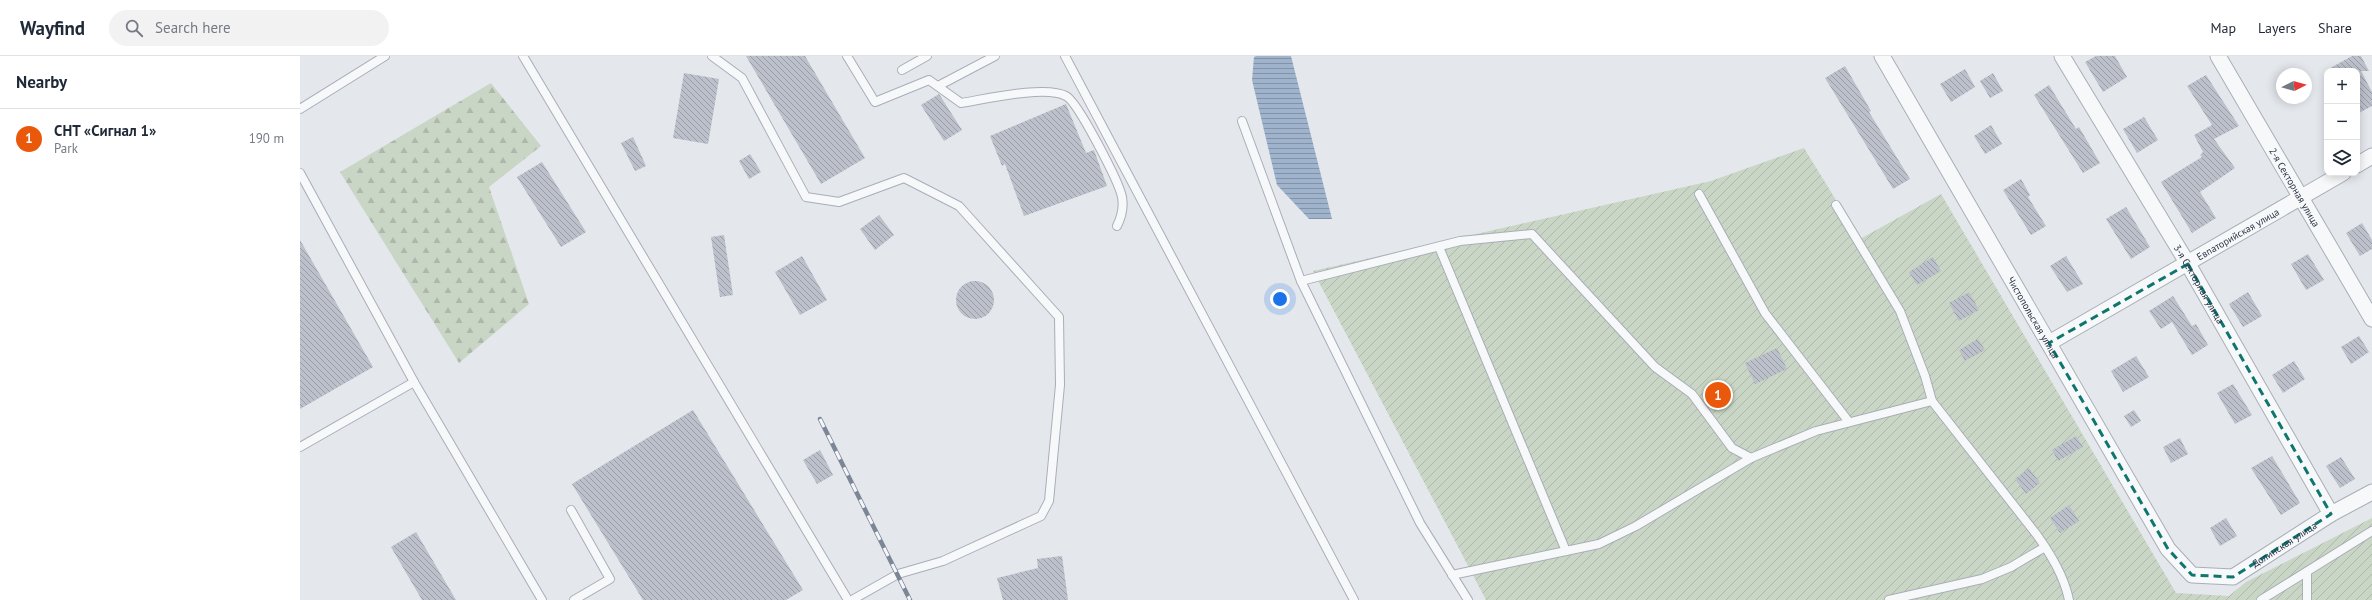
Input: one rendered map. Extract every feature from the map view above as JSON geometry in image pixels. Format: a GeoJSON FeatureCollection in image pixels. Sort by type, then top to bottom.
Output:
{"type":"FeatureCollection","features":[{"type":"Feature","properties":{"kind":"street","name":"Чистопольская улица"},"geometry":{"type":"LineString","coordinates":[[1882,56],[2168,549],[2192,574]]}},
{"type":"Feature","properties":{"kind":"street","name":"3-я Секторная улица"},"geometry":{"type":"LineString","coordinates":[[2062,56],[2188,264],[2331,514]]}},
{"type":"Feature","properties":{"kind":"street","name":"2-я Секторная улица"},"geometry":{"type":"LineString","coordinates":[[2218,56],[2372,318]]}},
{"type":"Feature","properties":{"kind":"street"},"geometry":{"type":"LineString","coordinates":[[2360,163],[2372,156]]}},
{"type":"Feature","properties":{"kind":"street","name":"Евпаторийская улица"},"geometry":{"type":"LineString","coordinates":[[2048,343],[2188,264],[2338,176]]}},
{"type":"Feature","properties":{"kind":"street","name":"Долинская улица"},"geometry":{"type":"LineString","coordinates":[[2192,574],[2232,577],[2331,514],[2372,492]]}},
{"type":"Feature","properties":{"kind":"lane"},"geometry":{"type":"LineString","coordinates":[[300,109],[385,56]]}},
{"type":"Feature","properties":{"kind":"lane"},"geometry":{"type":"LineString","coordinates":[[523,56],[848,600]]}},
{"type":"Feature","properties":{"kind":"lane"},"geometry":{"type":"LineString","coordinates":[[712,56],[742,78],[806,197],[839,202],[904,178],[959,206],[1059,317],[1060,385],[1049,501],[1041,516],[943,561],[898,574],[852,600]]}},
{"type":"Feature","properties":{"kind":"lane"},"geometry":{"type":"LineString","coordinates":[[847,56],[875,102],[929,80],[961,103],[1048,91],[1068,96],[1086,121],[1122,196],[1123,214],[1117,226]]}},
{"type":"Feature","properties":{"kind":"lane"},"geometry":{"type":"LineString","coordinates":[[902,70],[927,56]]}},
{"type":"Feature","properties":{"kind":"lane"},"geometry":{"type":"LineString","coordinates":[[938,86],[995,56]]}},
{"type":"Feature","properties":{"kind":"lane"},"geometry":{"type":"LineString","coordinates":[[1065,56],[1354,600]]}},
{"type":"Feature","properties":{"kind":"lane"},"geometry":{"type":"LineString","coordinates":[[1242,121],[1301,281],[1420,523],[1468,600]]}},
{"type":"Feature","properties":{"kind":"lane"},"geometry":{"type":"LineString","coordinates":[[300,172],[414,382],[542,600]]}},
{"type":"Feature","properties":{"kind":"lane"},"geometry":{"type":"LineString","coordinates":[[1699,194],[1765,313],[1848,422]]}},
{"type":"Feature","properties":{"kind":"lane"},"geometry":{"type":"LineString","coordinates":[[1836,205],[1900,311],[1925,376],[1932,400],[2045,547],[2066,588],[2069,600]]}},
{"type":"Feature","properties":{"kind":"lane"},"geometry":{"type":"LineString","coordinates":[[1301,281],[1460,241],[1532,234],[1655,367],[1692,394],[1732,448],[1751,458]]}},
{"type":"Feature","properties":{"kind":"lane"},"geometry":{"type":"LineString","coordinates":[[1438,247],[1566,551]]}},
{"type":"Feature","properties":{"kind":"lane"},"geometry":{"type":"LineString","coordinates":[[300,447],[414,382]]}},
{"type":"Feature","properties":{"kind":"lane"},"geometry":{"type":"LineString","coordinates":[[1452,575],[1599,544],[1621,534],[1751,458],[1816,431],[1932,400]]}},
{"type":"Feature","properties":{"kind":"lane"},"geometry":{"type":"LineString","coordinates":[[571,510],[610,579],[574,600]]}},
{"type":"Feature","properties":{"kind":"lane"},"geometry":{"type":"LineString","coordinates":[[2261,600],[2372,531]]}},
{"type":"Feature","properties":{"kind":"lane"},"geometry":{"type":"LineString","coordinates":[[1889,600],[1982,579],[2010,567],[2045,547]]}},
{"type":"Feature","properties":{"kind":"lane"},"geometry":{"type":"LineString","coordinates":[[2306,572],[2307,600]]}},
{"type":"Feature","properties":{"kind":"highlighted area"},"geometry":{"type":"Polygon","coordinates":[[[2188,264],[2331,514],[2233,577],[2192,575],[2168,549],[2049,343],[2188,264]]]}},
{"type":"Feature","properties":{"kind":"green space"},"geometry":{"type":"Polygon","coordinates":[[[491,83],[541,146],[489,187],[529,304],[459,363],[340,172],[491,83]]]}},
{"type":"Feature","properties":{"kind":"green space"},"geometry":{"type":"Polygon","coordinates":[[[1804,148],[1860,239],[1941,194],[2176,593],[2229,596],[2246,582],[2372,518],[2372,600],[1486,600],[1313,271],[1711,181],[1804,148]]]}},
{"type":"Feature","properties":{"kind":"water"},"geometry":{"type":"Polygon","coordinates":[[[1291,56],[1332,219],[1309,219],[1277,185],[1252,80],[1254,57],[1291,56]]]}},
{"type":"Feature","properties":{"kind":"building"},"geometry":{"type":"Polygon","coordinates":[[[746,56],[805,56],[865,158],[821,184],[746,56]]]}},
{"type":"Feature","properties":{"kind":"building"},"geometry":{"type":"Polygon","coordinates":[[[2096,56],[2115,56],[2127,77],[2103,92],[2085,62],[2096,56]]]}},
{"type":"Feature","properties":{"kind":"building"},"geometry":{"type":"Polygon","coordinates":[[[2352,56],[2361,56],[2369,71],[2361,71],[2372,92],[2372,106],[2360,112],[2360,68],[2330,68],[2352,56]]]}},
{"type":"Feature","properties":{"kind":"building"},"geometry":{"type":"Polygon","coordinates":[[[1845,66],[1871,111],[1869,112],[1910,179],[1893,189],[1825,78],[1845,66]]]}},
{"type":"Feature","properties":{"kind":"building"},"geometry":{"type":"Polygon","coordinates":[[[1965,69],[1975,87],[1951,102],[1940,84],[1965,69]]]}},
{"type":"Feature","properties":{"kind":"building"},"geometry":{"type":"Polygon","coordinates":[[[684,73],[719,79],[708,144],[673,138],[684,73]]]}},
{"type":"Feature","properties":{"kind":"building"},"geometry":{"type":"Polygon","coordinates":[[[1993,73],[2003,91],[1990,98],[1980,81],[1993,73]]]}},
{"type":"Feature","properties":{"kind":"building"},"geometry":{"type":"Polygon","coordinates":[[[2206,75],[2239,126],[2214,139],[2235,168],[2200,192],[2216,218],[2192,233],[2161,182],[2202,157],[2200,155],[2203,152],[2194,135],[2212,125],[2187,86],[2206,75]]]}},
{"type":"Feature","properties":{"kind":"building"},"geometry":{"type":"Polygon","coordinates":[[[2049,85],[2076,129],[2079,127],[2100,163],[2083,173],[2034,95],[2049,85]]]}},
{"type":"Feature","properties":{"kind":"building"},"geometry":{"type":"Polygon","coordinates":[[[939,94],[962,130],[944,141],[921,105],[939,94]]]}},
{"type":"Feature","properties":{"kind":"building"},"geometry":{"type":"Polygon","coordinates":[[[1066,104],[1086,153],[1094,150],[1107,186],[1024,216],[1005,164],[1002,166],[990,136],[1066,104]]]}},
{"type":"Feature","properties":{"kind":"building"},"geometry":{"type":"Polygon","coordinates":[[[2144,117],[2158,140],[2137,153],[2123,129],[2144,117]]]}},
{"type":"Feature","properties":{"kind":"building"},"geometry":{"type":"Polygon","coordinates":[[[1991,125],[2002,144],[1985,154],[1974,136],[1991,125]]]}},
{"type":"Feature","properties":{"kind":"building"},"geometry":{"type":"Polygon","coordinates":[[[633,137],[646,166],[635,171],[621,143],[633,137]]]}},
{"type":"Feature","properties":{"kind":"building"},"geometry":{"type":"Polygon","coordinates":[[[750,154],[761,172],[749,179],[739,161],[750,154]]]}},
{"type":"Feature","properties":{"kind":"building"},"geometry":{"type":"Polygon","coordinates":[[[542,162],[586,232],[561,247],[517,177],[542,162]]]}},
{"type":"Feature","properties":{"kind":"building"},"geometry":{"type":"Polygon","coordinates":[[[2021,179],[2030,195],[2028,197],[2046,226],[2031,235],[2003,190],[2021,179]]]}},
{"type":"Feature","properties":{"kind":"building"},"geometry":{"type":"Polygon","coordinates":[[[2126,207],[2150,247],[2131,259],[2106,219],[2126,207]]]}},
{"type":"Feature","properties":{"kind":"building"},"geometry":{"type":"Polygon","coordinates":[[[879,215],[894,235],[875,250],[860,229],[879,215]]]}},
{"type":"Feature","properties":{"kind":"building"},"geometry":{"type":"Polygon","coordinates":[[[2362,223],[2372,240],[2372,249],[2360,256],[2346,233],[2362,223]]]}},
{"type":"Feature","properties":{"kind":"building"},"geometry":{"type":"Polygon","coordinates":[[[724,235],[733,295],[720,297],[711,237],[724,235]]]}},
{"type":"Feature","properties":{"kind":"building"},"geometry":{"type":"Polygon","coordinates":[[[300,240],[373,367],[300,409],[300,240]]]}},
{"type":"Feature","properties":{"kind":"building"},"geometry":{"type":"Polygon","coordinates":[[[2308,254],[2324,280],[2306,290],[2291,264],[2308,254]]]}},
{"type":"Feature","properties":{"kind":"building"},"geometry":{"type":"Polygon","coordinates":[[[802,256],[827,300],[800,315],[775,272],[802,256]]]}},
{"type":"Feature","properties":{"kind":"building"},"geometry":{"type":"Polygon","coordinates":[[[2066,256],[2083,284],[2067,292],[2050,266],[2066,256]]]}},
{"type":"Feature","properties":{"kind":"building"},"geometry":{"type":"Polygon","coordinates":[[[1933,257],[1941,271],[1917,285],[1909,272],[1933,257]]]}},
{"type":"Feature","properties":{"kind":"building"},"geometry":{"type":"Polygon","coordinates":[[[971,281],[979,281],[991,290],[994,300],[991,310],[985,316],[979,319],[971,319],[959,310],[956,304],[956,296],[965,284],[971,281]]]}},
{"type":"Feature","properties":{"kind":"building"},"geometry":{"type":"Polygon","coordinates":[[[1969,292],[1979,310],[1959,321],[1949,303],[1969,292]]]}},
{"type":"Feature","properties":{"kind":"building"},"geometry":{"type":"Polygon","coordinates":[[[2248,292],[2262,316],[2243,327],[2229,304],[2248,292]]]}},
{"type":"Feature","properties":{"kind":"building"},"geometry":{"type":"Polygon","coordinates":[[[2173,296],[2192,326],[2196,324],[2208,345],[2192,355],[2172,322],[2161,329],[2149,311],[2173,296]]]}},
{"type":"Feature","properties":{"kind":"building"},"geometry":{"type":"Polygon","coordinates":[[[2359,336],[2369,352],[2351,364],[2341,347],[2359,336]]]}},
{"type":"Feature","properties":{"kind":"building"},"geometry":{"type":"Polygon","coordinates":[[[1978,339],[1985,350],[1965,361],[1959,350],[1978,339]]]}},
{"type":"Feature","properties":{"kind":"building"},"geometry":{"type":"Polygon","coordinates":[[[1777,348],[1787,369],[1755,384],[1745,363],[1777,348]]]}},
{"type":"Feature","properties":{"kind":"building"},"geometry":{"type":"Polygon","coordinates":[[[2136,356],[2149,377],[2123,392],[2111,371],[2136,356]]]}},
{"type":"Feature","properties":{"kind":"building"},"geometry":{"type":"Polygon","coordinates":[[[2294,361],[2305,379],[2283,393],[2272,375],[2294,361]]]}},
{"type":"Feature","properties":{"kind":"building"},"geometry":{"type":"Polygon","coordinates":[[[2233,384],[2252,415],[2235,424],[2217,393],[2233,384]]]}},
{"type":"Feature","properties":{"kind":"building"},"geometry":{"type":"Polygon","coordinates":[[[693,410],[803,590],[786,600],[643,600],[572,484],[693,410]]]}},
{"type":"Feature","properties":{"kind":"building"},"geometry":{"type":"Polygon","coordinates":[[[2134,410],[2141,421],[2131,427],[2124,416],[2134,410]]]}},
{"type":"Feature","properties":{"kind":"building"},"geometry":{"type":"Polygon","coordinates":[[[2076,436],[2083,447],[2058,461],[2052,450],[2076,436]]]}},
{"type":"Feature","properties":{"kind":"building"},"geometry":{"type":"Polygon","coordinates":[[[2180,438],[2188,454],[2171,463],[2163,447],[2180,438]]]}},
{"type":"Feature","properties":{"kind":"building"},"geometry":{"type":"Polygon","coordinates":[[[820,450],[833,475],[817,484],[803,460],[820,450]]]}},
{"type":"Feature","properties":{"kind":"building"},"geometry":{"type":"Polygon","coordinates":[[[2272,456],[2300,503],[2281,515],[2251,468],[2272,456]]]}},
{"type":"Feature","properties":{"kind":"building"},"geometry":{"type":"Polygon","coordinates":[[[2341,457],[2355,479],[2340,488],[2326,466],[2341,457]]]}},
{"type":"Feature","properties":{"kind":"building"},"geometry":{"type":"Polygon","coordinates":[[[2029,468],[2040,483],[2026,494],[2015,479],[2029,468]]]}},
{"type":"Feature","properties":{"kind":"building"},"geometry":{"type":"Polygon","coordinates":[[[2069,505],[2079,521],[2060,533],[2050,518],[2069,505]]]}},
{"type":"Feature","properties":{"kind":"building"},"geometry":{"type":"Polygon","coordinates":[[[2226,518],[2237,536],[2220,546],[2210,528],[2226,518]]]}},
{"type":"Feature","properties":{"kind":"building"},"geometry":{"type":"Polygon","coordinates":[[[416,532],[456,600],[422,600],[391,547],[416,532]]]}},
{"type":"Feature","properties":{"kind":"building"},"geometry":{"type":"Polygon","coordinates":[[[1062,556],[1068,600],[1003,600],[997,578],[1038,568],[1037,559],[1062,556]]]}},
{"type":"Feature","properties":{"kind":"railway"},"geometry":{"type":"LineString","coordinates":[[820,419],[910,600]]}},
{"type":"Feature","properties":{"kind":"place","name":"СНТ «Сигнал 1»"},"geometry":{"type":"Point","coordinates":[1718,395]}}]}
